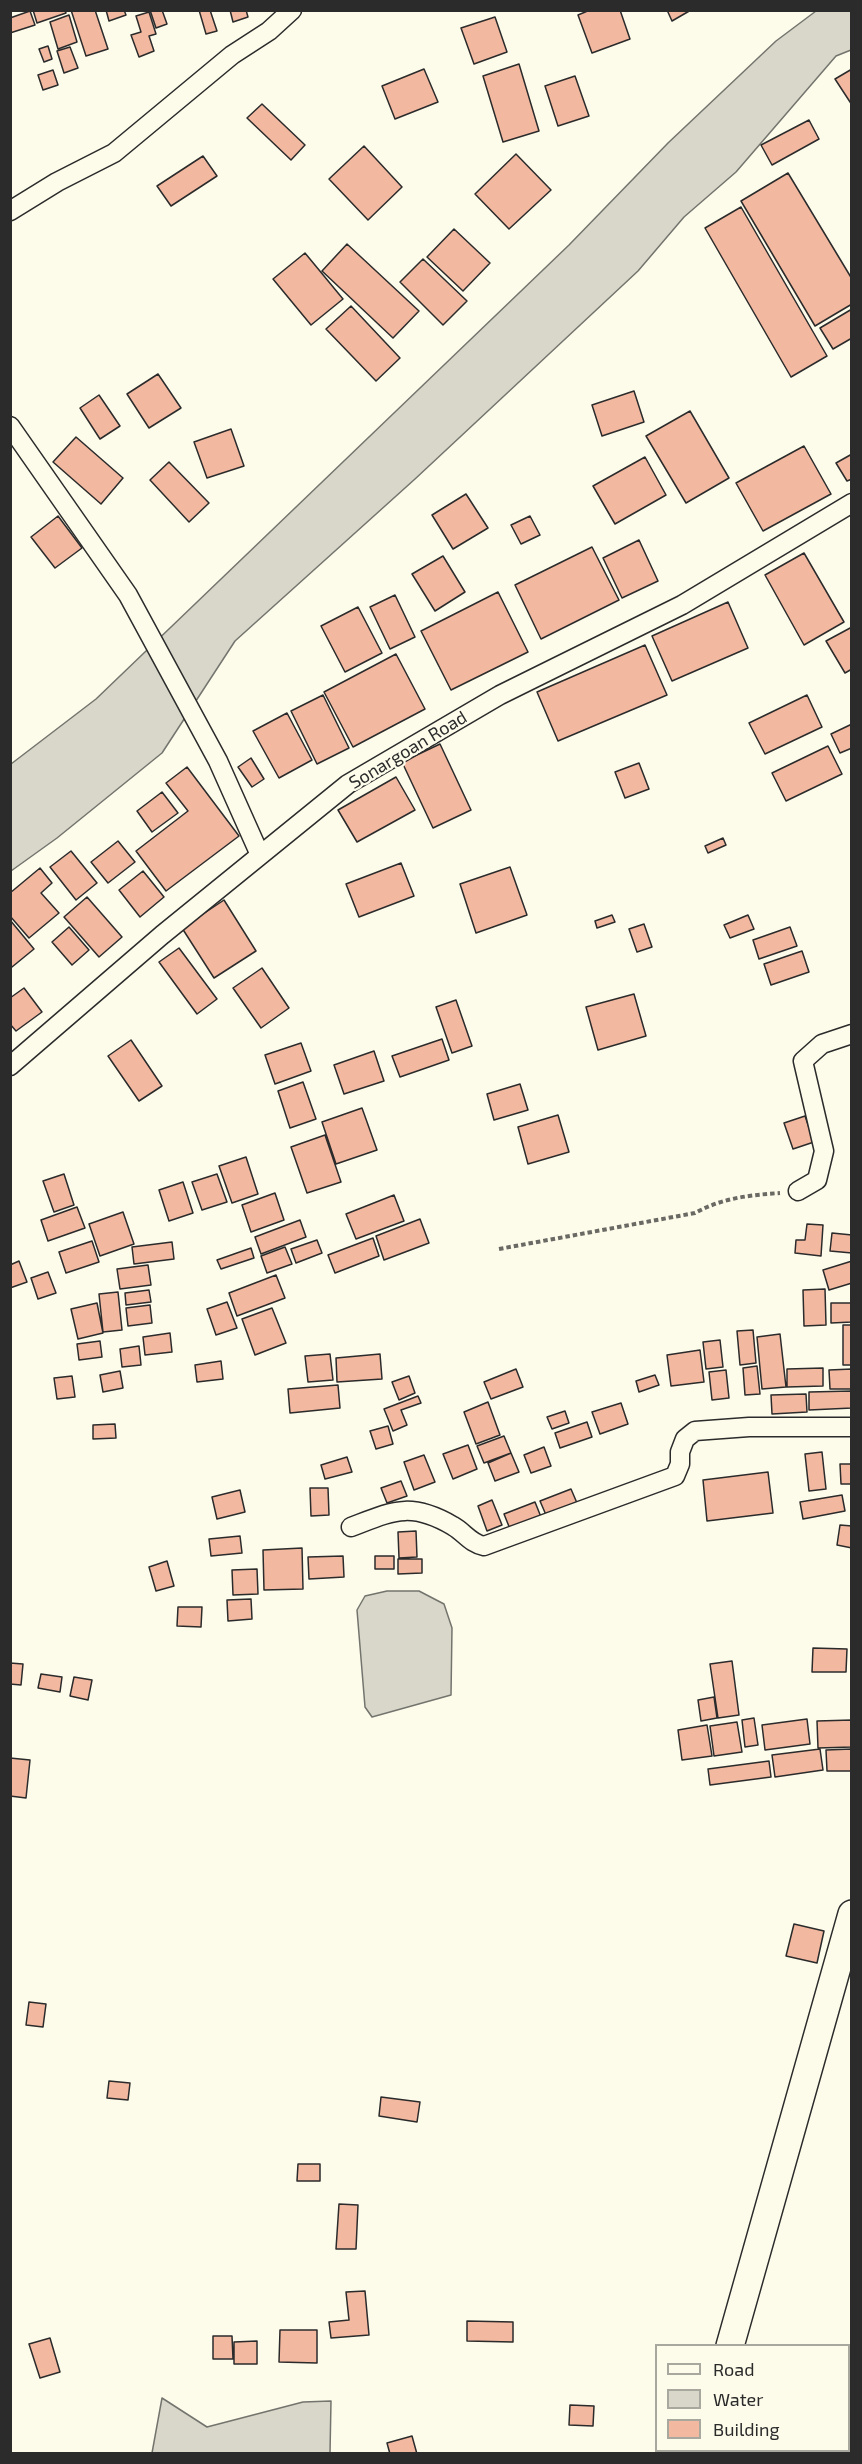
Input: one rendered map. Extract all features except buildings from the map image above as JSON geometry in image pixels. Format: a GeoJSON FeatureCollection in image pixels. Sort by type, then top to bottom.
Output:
{"type":"FeatureCollection","features":[{"type":"Feature","properties":{"kind":"main road"},"geometry":{"type":"LineString","coordinates":[[731,2344],[852,1914]]}},
{"type":"Feature","properties":{"kind":"street"},"geometry":{"type":"LineString","coordinates":[[10,210],[57,182],[114,153],[232,55],[269,31],[292,10]]}},
{"type":"Feature","properties":{"kind":"street"},"geometry":{"type":"LineString","coordinates":[[10,426],[128,595],[218,761],[260,855]]}},
{"type":"Feature","properties":{"kind":"street","name":"Sonargoan Road"},"geometry":{"type":"LineString","coordinates":[[10,1066],[162,935],[358,778],[500,695],[682,605],[852,503]]}},
{"type":"Feature","properties":{"kind":"street"},"geometry":{"type":"LineString","coordinates":[[798,1191],[817,1180],[824,1151],[803,1062],[822,1044],[852,1034]]}},
{"type":"Feature","properties":{"kind":"street"},"geometry":{"type":"LineString","coordinates":[[351,1527],[396,1510],[406,1509],[427,1513],[455,1526],[477,1545],[484,1546],[675,1476],[680,1464],[680,1452],[686,1439],[695,1431],[748,1427],[852,1427]]}},
{"type":"Feature","properties":{"kind":"path"},"geometry":{"type":"LineString","coordinates":[[499,1249],[695,1213],[710,1204],[746,1195],[798,1191]]}},
{"type":"Feature","properties":{"kind":"water"},"geometry":{"type":"Polygon","coordinates":[[[816,11],[851,11],[851,50],[836,56],[736,172],[684,217],[638,271],[415,479],[235,641],[162,753],[57,838],[11,871],[11,764],[96,699],[569,245],[668,143],[776,41],[816,11]]]}},
{"type":"Feature","properties":{"kind":"water"},"geometry":{"type":"Polygon","coordinates":[[[387,1591],[419,1591],[444,1604],[452,1628],[451,1695],[372,1717],[365,1707],[357,1610],[365,1596],[387,1591]]]}},
{"type":"Feature","properties":{"kind":"water"},"geometry":{"type":"Polygon","coordinates":[[[162,2398],[207,2427],[303,2402],[331,2401],[330,2453],[152,2453],[162,2398]]]}}]}
